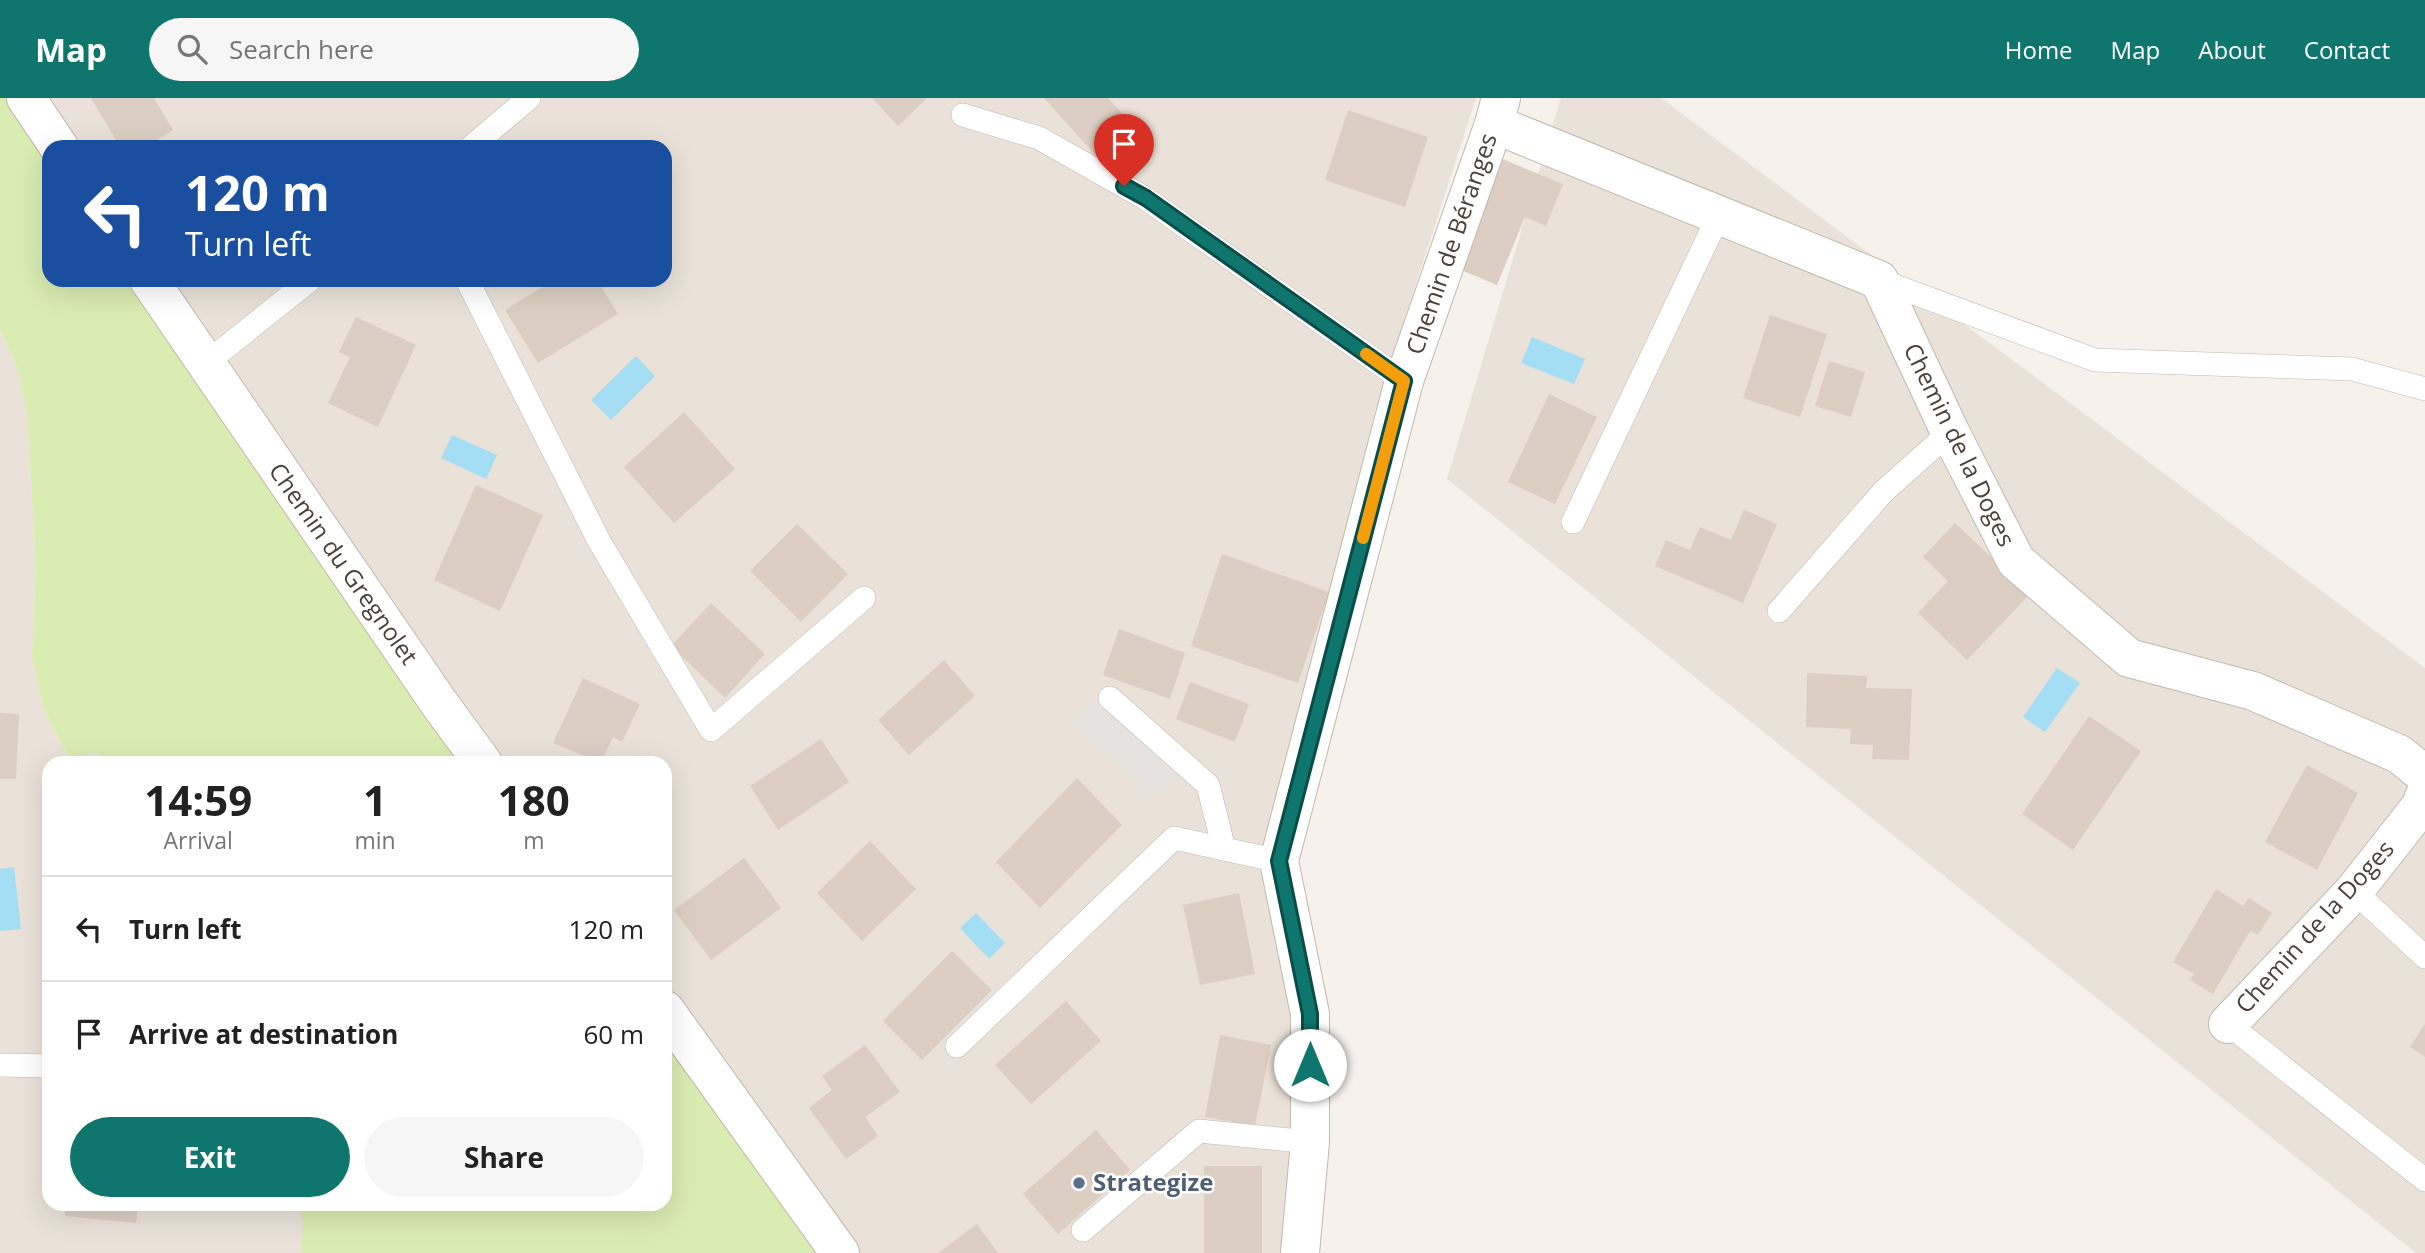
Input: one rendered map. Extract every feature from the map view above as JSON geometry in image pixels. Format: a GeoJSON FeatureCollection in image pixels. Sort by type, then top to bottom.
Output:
{"type":"FeatureCollection","features":[{"type":"Feature","properties":{"kind":"street"},"geometry":{"type":"LineString","coordinates":[[26,98],[54,140]]}},
{"type":"Feature","properties":{"kind":"street"},"geometry":{"type":"LineString","coordinates":[[1497,111],[1719,215],[1879,280]]}},
{"type":"Feature","properties":{"kind":"street","name":"Chemin de Béranges"},"geometry":{"type":"LineString","coordinates":[[1300,1253],[1311,1142],[1310,1014],[1279,861],[1404,381],[1497,111]]}},
{"type":"Feature","properties":{"kind":"street","name":"Chemin de la Doges"},"geometry":{"type":"LineString","coordinates":[[1879,280],[1950,432],[2016,561],[2129,658],[2253,691],[2399,754],[2425,775]]}},
{"type":"Feature","properties":{"kind":"street","name":"Chemin du Gregnolet"},"geometry":{"type":"LineString","coordinates":[[154,287],[478,756]]}},
{"type":"Feature","properties":{"kind":"street","name":"Chemin de la Doges"},"geometry":{"type":"LineString","coordinates":[[2228,1024],[2354,891],[2420,807],[2425,795]]}},
{"type":"Feature","properties":{"kind":"street"},"geometry":{"type":"LineString","coordinates":[[672,1020],[840,1253]]}},
{"type":"Feature","properties":{"kind":"lane"},"geometry":{"type":"LineString","coordinates":[[479,140],[528,98]]}},
{"type":"Feature","properties":{"kind":"lane"},"geometry":{"type":"LineString","coordinates":[[963,115],[1039,138],[1146,198],[1404,381]]}},
{"type":"Feature","properties":{"kind":"lane"},"geometry":{"type":"LineString","coordinates":[[1573,522],[1719,215]]}},
{"type":"Feature","properties":{"kind":"lane"},"geometry":{"type":"LineString","coordinates":[[1879,280],[2095,359],[2352,369],[2425,389]]}},
{"type":"Feature","properties":{"kind":"lane"},"geometry":{"type":"LineString","coordinates":[[205,364],[301,287]]}},
{"type":"Feature","properties":{"kind":"lane"},"geometry":{"type":"LineString","coordinates":[[471,287],[599,541],[711,730],[864,598]]}},
{"type":"Feature","properties":{"kind":"lane"},"geometry":{"type":"LineString","coordinates":[[1779,611],[1883,492],[1950,432]]}},
{"type":"Feature","properties":{"kind":"lane"},"geometry":{"type":"LineString","coordinates":[[1110,698],[1141,733],[1208,785],[1224,849]]}},
{"type":"Feature","properties":{"kind":"lane"},"geometry":{"type":"LineString","coordinates":[[957,1046],[1174,838],[1279,861]]}},
{"type":"Feature","properties":{"kind":"lane"},"geometry":{"type":"LineString","coordinates":[[2354,891],[2425,957]]}},
{"type":"Feature","properties":{"kind":"lane"},"geometry":{"type":"LineString","coordinates":[[2228,1024],[2425,1180]]}},
{"type":"Feature","properties":{"kind":"lane"},"geometry":{"type":"LineString","coordinates":[[0,1065],[42,1066]]}},
{"type":"Feature","properties":{"kind":"lane"},"geometry":{"type":"LineString","coordinates":[[1083,1230],[1199,1131],[1311,1142]]}},
{"type":"Feature","properties":{"kind":"shaded area"},"geometry":{"type":"Polygon","coordinates":[[[26,98],[1476,98],[1374,414],[1279,861],[1310,1014],[1300,1253],[840,1253],[672,1020],[672,756],[478,756],[154,287],[672,287],[672,140],[54,140],[26,98]]]}},
{"type":"Feature","properties":{"kind":"shaded area"},"geometry":{"type":"Polygon","coordinates":[[[1561,98],[1661,98],[2425,668],[2425,1253],[2416,1253],[1447,479],[1561,98]]]}},
{"type":"Feature","properties":{"kind":"shaded area"},"geometry":{"type":"Polygon","coordinates":[[[0,329],[19,372],[27,415],[36,565],[32,656],[43,707],[68,756],[42,756],[42,1211],[525,1211],[566,1253],[0,1253],[0,329]]]}},
{"type":"Feature","properties":{"kind":"shaded area"},"geometry":{"type":"Polygon","coordinates":[[[1094,700],[1179,772],[1159,796],[1074,724],[1094,700]]]}},
{"type":"Feature","properties":{"kind":"green space"},"geometry":{"type":"Polygon","coordinates":[[[0,98],[9,98],[42,147],[42,287],[137,287],[478,756],[100,756],[98,753],[68,756],[43,707],[32,656],[36,565],[27,415],[19,372],[0,329],[0,98]]]}},
{"type":"Feature","properties":{"kind":"green space"},"geometry":{"type":"Polygon","coordinates":[[[672,1020],[840,1253],[301,1253],[304,1222],[300,1211],[672,1211],[672,1020]]]}},
{"type":"Feature","properties":{"kind":"water"},"geometry":{"type":"Polygon","coordinates":[[[1532,337],[1585,359],[1574,384],[1521,363],[1532,337]]]}},
{"type":"Feature","properties":{"kind":"water"},"geometry":{"type":"Polygon","coordinates":[[[636,356],[655,376],[611,420],[591,400],[636,356]]]}},
{"type":"Feature","properties":{"kind":"water"},"geometry":{"type":"Polygon","coordinates":[[[452,435],[497,455],[486,479],[441,458],[452,435]]]}},
{"type":"Feature","properties":{"kind":"water"},"geometry":{"type":"Polygon","coordinates":[[[2057,668],[2080,683],[2045,732],[2023,717],[2057,668]]]}},
{"type":"Feature","properties":{"kind":"water"},"geometry":{"type":"Polygon","coordinates":[[[14,867],[21,929],[0,931],[0,869],[14,867]]]}},
{"type":"Feature","properties":{"kind":"water"},"geometry":{"type":"Polygon","coordinates":[[[976,913],[1005,943],[989,959],[960,928],[976,913]]]}},
{"type":"Feature","properties":{"kind":"building"},"geometry":{"type":"Polygon","coordinates":[[[91,98],[154,98],[173,130],[157,140],[116,140],[91,98]]]}},
{"type":"Feature","properties":{"kind":"building"},"geometry":{"type":"Polygon","coordinates":[[[872,98],[927,98],[898,126],[872,98]]]}},
{"type":"Feature","properties":{"kind":"building"},"geometry":{"type":"Polygon","coordinates":[[[1044,98],[1108,98],[1144,138],[1109,170],[1044,98]]]}},
{"type":"Feature","properties":{"kind":"building"},"geometry":{"type":"Polygon","coordinates":[[[1348,110],[1428,137],[1405,207],[1325,180],[1348,110]]]}},
{"type":"Feature","properties":{"kind":"building"},"geometry":{"type":"Polygon","coordinates":[[[1495,156],[1563,184],[1546,226],[1525,217],[1497,285],[1449,265],[1495,156]]]}},
{"type":"Feature","properties":{"kind":"building"},"geometry":{"type":"Polygon","coordinates":[[[542,287],[601,287],[618,314],[538,363],[505,310],[542,287]]]}},
{"type":"Feature","properties":{"kind":"building"},"geometry":{"type":"Polygon","coordinates":[[[1770,315],[1827,334],[1800,417],[1743,398],[1770,315]]]}},
{"type":"Feature","properties":{"kind":"building"},"geometry":{"type":"Polygon","coordinates":[[[356,317],[416,345],[378,427],[328,403],[350,357],[339,352],[356,317]]]}},
{"type":"Feature","properties":{"kind":"building"},"geometry":{"type":"Polygon","coordinates":[[[1829,361],[1865,372],[1851,417],[1815,406],[1829,361]]]}},
{"type":"Feature","properties":{"kind":"building"},"geometry":{"type":"Polygon","coordinates":[[[1549,394],[1597,417],[1555,504],[1508,482],[1549,394]]]}},
{"type":"Feature","properties":{"kind":"building"},"geometry":{"type":"Polygon","coordinates":[[[684,412],[735,469],[674,523],[624,467],[684,412]]]}},
{"type":"Feature","properties":{"kind":"building"},"geometry":{"type":"Polygon","coordinates":[[[476,485],[543,515],[500,611],[434,580],[476,485]]]}},
{"type":"Feature","properties":{"kind":"building"},"geometry":{"type":"Polygon","coordinates":[[[1744,510],[1777,524],[1743,603],[1655,566],[1666,540],[1690,550],[1700,527],[1731,540],[1744,510]]]}},
{"type":"Feature","properties":{"kind":"building"},"geometry":{"type":"Polygon","coordinates":[[[1955,523],[2030,594],[1967,660],[1918,613],[1948,581],[1923,557],[1955,523]]]}},
{"type":"Feature","properties":{"kind":"building"},"geometry":{"type":"Polygon","coordinates":[[[797,524],[848,574],[801,622],[750,571],[797,524]]]}},
{"type":"Feature","properties":{"kind":"building"},"geometry":{"type":"Polygon","coordinates":[[[1222,554],[1329,592],[1298,683],[1191,646],[1222,554]]]}},
{"type":"Feature","properties":{"kind":"building"},"geometry":{"type":"Polygon","coordinates":[[[711,603],[765,654],[725,698],[671,646],[711,603]]]}},
{"type":"Feature","properties":{"kind":"building"},"geometry":{"type":"Polygon","coordinates":[[[1119,629],[1185,653],[1170,699],[1103,675],[1119,629]]]}},
{"type":"Feature","properties":{"kind":"building"},"geometry":{"type":"Polygon","coordinates":[[[944,660],[975,696],[909,755],[878,720],[944,660]]]}},
{"type":"Feature","properties":{"kind":"building"},"geometry":{"type":"Polygon","coordinates":[[[1807,673],[1867,676],[1866,688],[1912,689],[1909,760],[1872,759],[1873,745],[1850,744],[1851,729],[1806,727],[1807,673]]]}},
{"type":"Feature","properties":{"kind":"building"},"geometry":{"type":"Polygon","coordinates":[[[583,678],[640,704],[622,742],[613,737],[604,756],[584,756],[553,743],[583,678]]]}},
{"type":"Feature","properties":{"kind":"building"},"geometry":{"type":"Polygon","coordinates":[[[1190,682],[1249,704],[1235,742],[1176,719],[1190,682]]]}},
{"type":"Feature","properties":{"kind":"building"},"geometry":{"type":"Polygon","coordinates":[[[0,713],[19,714],[16,779],[0,779],[0,713]]]}},
{"type":"Feature","properties":{"kind":"building"},"geometry":{"type":"Polygon","coordinates":[[[2089,716],[2141,751],[2073,850],[2022,814],[2089,716]]]}},
{"type":"Feature","properties":{"kind":"building"},"geometry":{"type":"Polygon","coordinates":[[[821,739],[849,782],[778,830],[750,786],[821,739]]]}},
{"type":"Feature","properties":{"kind":"building"},"geometry":{"type":"Polygon","coordinates":[[[2307,765],[2358,793],[2317,870],[2265,842],[2307,765]]]}},
{"type":"Feature","properties":{"kind":"building"},"geometry":{"type":"Polygon","coordinates":[[[1077,778],[1122,825],[1040,908],[996,862],[1077,778]]]}},
{"type":"Feature","properties":{"kind":"building"},"geometry":{"type":"Polygon","coordinates":[[[870,841],[916,889],[862,941],[817,893],[870,841]]]}},
{"type":"Feature","properties":{"kind":"building"},"geometry":{"type":"Polygon","coordinates":[[[744,858],[781,908],[711,960],[674,910],[744,858]]]}},
{"type":"Feature","properties":{"kind":"building"},"geometry":{"type":"Polygon","coordinates":[[[2216,889],[2243,906],[2249,898],[2272,913],[2258,935],[2250,931],[2213,994],[2190,980],[2194,974],[2173,962],[2216,889]]]}},
{"type":"Feature","properties":{"kind":"building"},"geometry":{"type":"Polygon","coordinates":[[[1239,893],[1255,974],[1200,985],[1183,905],[1239,893]]]}},
{"type":"Feature","properties":{"kind":"building"},"geometry":{"type":"Polygon","coordinates":[[[952,951],[992,990],[922,1060],[883,1021],[952,951]]]}},
{"type":"Feature","properties":{"kind":"building"},"geometry":{"type":"Polygon","coordinates":[[[1066,1001],[1101,1041],[1031,1104],[995,1065],[1066,1001]]]}},
{"type":"Feature","properties":{"kind":"building"},"geometry":{"type":"Polygon","coordinates":[[[2425,1024],[2425,1057],[2410,1047],[2425,1024]]]}},
{"type":"Feature","properties":{"kind":"building"},"geometry":{"type":"Polygon","coordinates":[[[1220,1035],[1271,1045],[1255,1126],[1205,1117],[1220,1035]]]}},
{"type":"Feature","properties":{"kind":"building"},"geometry":{"type":"Polygon","coordinates":[[[865,1045],[900,1092],[865,1117],[878,1136],[846,1159],[809,1108],[832,1090],[822,1076],[865,1045]]]}},
{"type":"Feature","properties":{"kind":"building"},"geometry":{"type":"Polygon","coordinates":[[[1096,1130],[1130,1170],[1058,1234],[1023,1194],[1096,1130]]]}},
{"type":"Feature","properties":{"kind":"building"},"geometry":{"type":"Polygon","coordinates":[[[1204,1166],[1262,1166],[1262,1253],[1204,1253],[1204,1166]]]}},
{"type":"Feature","properties":{"kind":"building"},"geometry":{"type":"Polygon","coordinates":[[[65,1211],[137,1211],[136,1223],[65,1216],[65,1211]]]}},
{"type":"Feature","properties":{"kind":"building"},"geometry":{"type":"Polygon","coordinates":[[[977,1224],[998,1253],[938,1253],[977,1224]]]}},
{"type":"Feature","properties":{"kind":"slow traffic"},"geometry":{"type":"LineString","coordinates":[[1363,538],[1404,381],[1366,354]]}},
{"type":"Feature","properties":{"kind":"place","name":"Strategize"},"geometry":{"type":"Point","coordinates":[1079,1183]}},
{"type":"Feature","properties":{"kind":"route"},"geometry":{"type":"LineString","coordinates":[[1124,186],[1146,198],[1404,381],[1279,861],[1310,1014],[1310,1065]]}}]}
